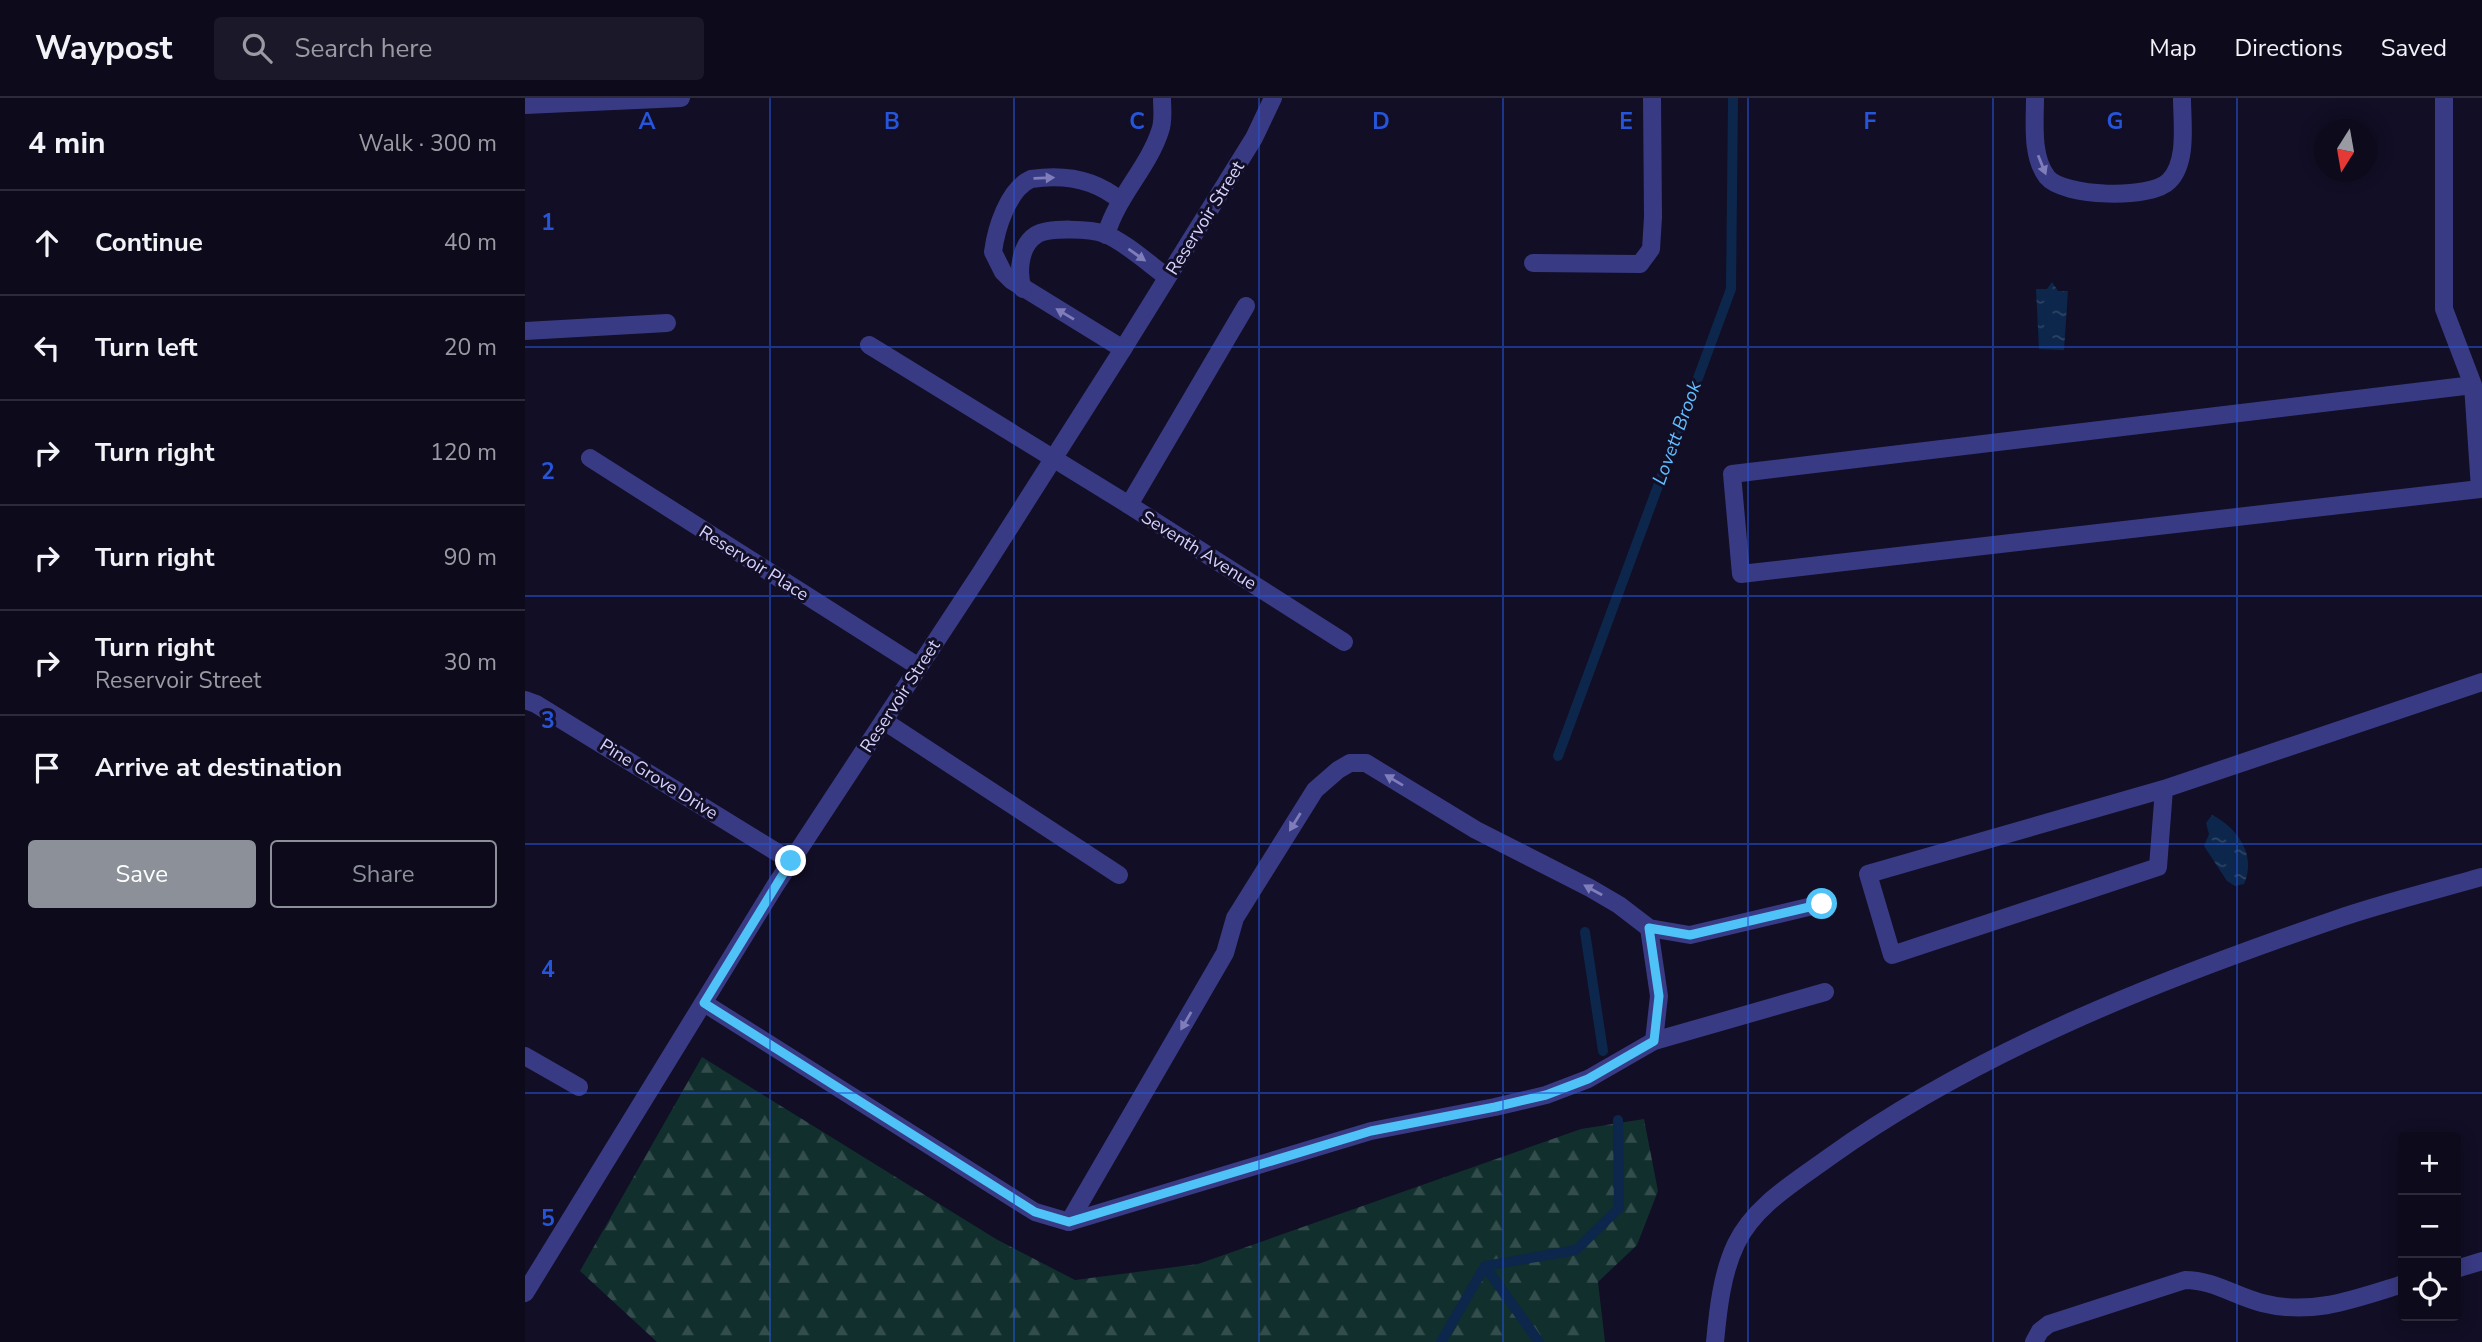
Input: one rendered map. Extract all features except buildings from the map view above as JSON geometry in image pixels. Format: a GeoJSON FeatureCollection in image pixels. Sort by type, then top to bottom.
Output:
{"type":"FeatureCollection","features":[{"type":"Feature","properties":{"kind":"street"},"geometry":{"type":"LineString","coordinates":[[525,106],[681,98]]}},
{"type":"Feature","properties":{"kind":"street"},"geometry":{"type":"LineString","coordinates":[[1106,234],[1111,216],[1160,133],[1162,98]]}},
{"type":"Feature","properties":{"kind":"street","name":"Reservoir Street"},"geometry":{"type":"LineString","coordinates":[[525,1293],[791,861],[1123,349],[1254,138],[1273,98]]}},
{"type":"Feature","properties":{"kind":"street"},"geometry":{"type":"LineString","coordinates":[[1533,263],[1640,264],[1651,249],[1652,98]]}},
{"type":"Feature","properties":{"kind":"street"},"geometry":{"type":"LineString","coordinates":[[2035,98],[2038,160],[2047,178],[2061,188],[2079,192],[2141,192],[2157,189],[2170,181],[2178,166],[2181,151],[2182,98]]}},
{"type":"Feature","properties":{"kind":"street"},"geometry":{"type":"LineString","coordinates":[[2444,98],[2444,309],[2473,385],[2480,489],[1741,574],[1733,474],[2473,385]]}},
{"type":"Feature","properties":{"kind":"street"},"geometry":{"type":"LineString","coordinates":[[1121,201],[1095,184],[1074,178],[1031,179],[1020,187],[1000,223],[993,252],[1003,272],[1023,289],[1123,349]]}},
{"type":"Feature","properties":{"kind":"street"},"geometry":{"type":"LineString","coordinates":[[1023,289],[1020,276],[1022,256],[1025,247],[1035,235],[1042,232],[1076,230],[1106,234],[1167,277]]}},
{"type":"Feature","properties":{"kind":"street"},"geometry":{"type":"LineString","coordinates":[[1129,505],[1246,306]]}},
{"type":"Feature","properties":{"kind":"street"},"geometry":{"type":"LineString","coordinates":[[525,331],[667,323]]}},
{"type":"Feature","properties":{"kind":"street","name":"Seventh Avenue"},"geometry":{"type":"LineString","coordinates":[[869,345],[1129,505],[1344,642]]}},
{"type":"Feature","properties":{"kind":"street","name":"Reservoir Place"},"geometry":{"type":"LineString","coordinates":[[590,458],[919,667]]}},
{"type":"Feature","properties":{"kind":"street"},"geometry":{"type":"LineString","coordinates":[[2164,789],[2158,867],[1892,956],[1868,874],[2164,789],[2482,682]]}},
{"type":"Feature","properties":{"kind":"street","name":"Pine Grove Drive"},"geometry":{"type":"LineString","coordinates":[[525,700],[536,704],[791,861]]}},
{"type":"Feature","properties":{"kind":"street"},"geometry":{"type":"LineString","coordinates":[[884,720],[1119,875]]}},
{"type":"Feature","properties":{"kind":"street"},"geometry":{"type":"LineString","coordinates":[[1069,1222],[1225,953],[1235,918],[1315,790],[1350,763],[1366,763],[1476,830],[1619,905],[1649,928],[1690,935],[1822,904]]}},
{"type":"Feature","properties":{"kind":"street"},"geometry":{"type":"LineString","coordinates":[[1715,1342],[1718,1312],[1736,1243],[1761,1209],[1791,1184],[1889,1116],[2047,1033],[2172,980],[2336,919],[2482,877]]}},
{"type":"Feature","properties":{"kind":"street"},"geometry":{"type":"LineString","coordinates":[[1649,928],[1659,996],[1654,1041]]}},
{"type":"Feature","properties":{"kind":"street"},"geometry":{"type":"LineString","coordinates":[[704,1003],[1035,1212],[1069,1222],[1371,1131],[1546,1095],[1588,1079],[1654,1041],[1825,992]]}},
{"type":"Feature","properties":{"kind":"street"},"geometry":{"type":"LineString","coordinates":[[525,1056],[579,1087]]}},
{"type":"Feature","properties":{"kind":"street"},"geometry":{"type":"LineString","coordinates":[[2461,1267],[2482,1261]]}},
{"type":"Feature","properties":{"kind":"street"},"geometry":{"type":"LineString","coordinates":[[2034,1342],[2049,1324],[2185,1280],[2208,1282],[2261,1303],[2304,1308],[2323,1308],[2398,1286]]}},
{"type":"Feature","properties":{"kind":"green space"},"geometry":{"type":"Polygon","coordinates":[[[702,1057],[996,1239],[1075,1280],[1198,1264],[1581,1129],[1644,1119],[1658,1191],[1637,1245],[1598,1282],[1605,1342],[657,1342],[580,1271],[702,1057]]]}},
{"type":"Feature","properties":{"kind":"water"},"geometry":{"type":"Polygon","coordinates":[[[2052,282],[2058,291],[2068,291],[2064,350],[2039,349],[2036,289],[2047,289],[2052,282]]]}},
{"type":"Feature","properties":{"kind":"water"},"geometry":{"type":"Polygon","coordinates":[[[2212,815],[2230,827],[2243,844],[2248,863],[2244,884],[2235,886],[2227,881],[2204,846],[2209,834],[2206,823],[2212,815]]]}},
{"type":"Feature","properties":{"kind":"waterway","name":"Lovett Brook"},"geometry":{"type":"LineString","coordinates":[[1558,756],[1731,289],[1733,98]]}},
{"type":"Feature","properties":{"kind":"waterway","name":"Lovett Brook"},"geometry":{"type":"LineString","coordinates":[[1585,932],[1603,1051]]}},
{"type":"Feature","properties":{"kind":"waterway","name":"Lovett Brook"},"geometry":{"type":"LineString","coordinates":[[1441,1342],[1485,1266],[1576,1250],[1619,1208],[1618,1120]]}},
{"type":"Feature","properties":{"kind":"waterway"},"geometry":{"type":"LineString","coordinates":[[1485,1266],[1539,1342]]}},
{"type":"Feature","properties":{"kind":"route"},"geometry":{"type":"LineString","coordinates":[[791,861],[704,1003],[1035,1212],[1069,1222],[1371,1131],[1546,1095],[1588,1079],[1654,1041],[1659,996],[1649,928],[1690,935],[1822,904]]}}]}
